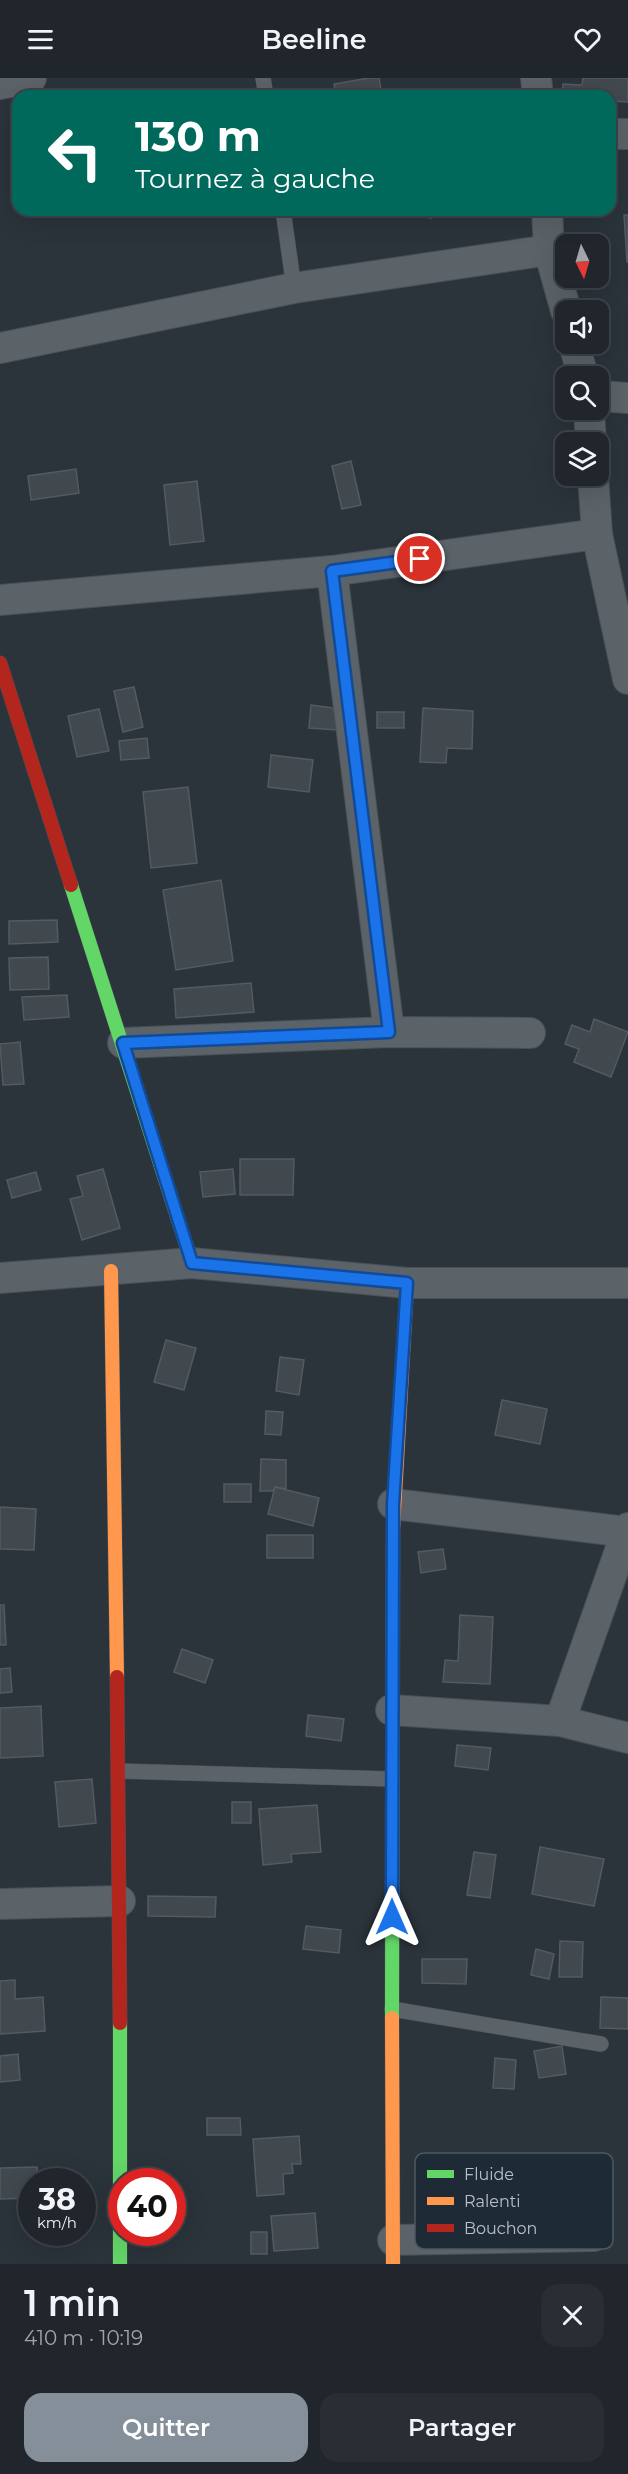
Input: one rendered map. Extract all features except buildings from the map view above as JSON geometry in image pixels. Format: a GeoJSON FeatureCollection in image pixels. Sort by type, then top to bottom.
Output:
{"type":"FeatureCollection","features":[{"type":"Feature","properties":{"kind":"street"},"geometry":{"type":"LineString","coordinates":[[0,84],[31,78]]}},
{"type":"Feature","properties":{"kind":"street"},"geometry":{"type":"LineString","coordinates":[[547,216],[549,250],[563,300]]}},
{"type":"Feature","properties":{"kind":"street"},"geometry":{"type":"LineString","coordinates":[[0,348],[294,288],[549,250]]}},
{"type":"Feature","properties":{"kind":"street"},"geometry":{"type":"LineString","coordinates":[[609,397],[628,398]]}},
{"type":"Feature","properties":{"kind":"street"},"geometry":{"type":"LineString","coordinates":[[594,486],[597,534],[628,678]]}},
{"type":"Feature","properties":{"kind":"street"},"geometry":{"type":"LineString","coordinates":[[0,600],[332,571],[597,534]]}},
{"type":"Feature","properties":{"kind":"street"},"geometry":{"type":"LineString","coordinates":[[332,571],[389,1032]]}},
{"type":"Feature","properties":{"kind":"street"},"geometry":{"type":"LineString","coordinates":[[0,663],[192,1263]]}},
{"type":"Feature","properties":{"kind":"street"},"geometry":{"type":"LineString","coordinates":[[123,1043],[389,1032],[530,1034]]}},
{"type":"Feature","properties":{"kind":"street"},"geometry":{"type":"LineString","coordinates":[[0,1278],[192,1263],[407,1283],[628,1282]]}},
{"type":"Feature","properties":{"kind":"street"},"geometry":{"type":"LineString","coordinates":[[111,1271],[119,1771],[120,2264]]}},
{"type":"Feature","properties":{"kind":"street"},"geometry":{"type":"LineString","coordinates":[[407,1283],[393,1504],[391,1710],[393,2252],[431,2249]]}},
{"type":"Feature","properties":{"kind":"street"},"geometry":{"type":"LineString","coordinates":[[393,1504],[628,1530],[560,1721]]}},
{"type":"Feature","properties":{"kind":"street"},"geometry":{"type":"LineString","coordinates":[[391,1710],[560,1721],[628,1738]]}},
{"type":"Feature","properties":{"kind":"street"},"geometry":{"type":"LineString","coordinates":[[0,1904],[120,1901]]}},
{"type":"Feature","properties":{"kind":"lane"},"geometry":{"type":"LineString","coordinates":[[284,216],[294,288]]}},
{"type":"Feature","properties":{"kind":"lane"},"geometry":{"type":"LineString","coordinates":[[119,1771],[391,1779]]}},
{"type":"Feature","properties":{"kind":"lane"},"geometry":{"type":"LineString","coordinates":[[392,2009],[601,2044]]}},
{"type":"Feature","properties":{"kind":"traffic: fast"},"geometry":{"type":"LineString","coordinates":[[71,885],[192,1263]]}},
{"type":"Feature","properties":{"kind":"traffic: fast"},"geometry":{"type":"LineString","coordinates":[[392,2018],[393,1530]]}},
{"type":"Feature","properties":{"kind":"traffic: fast"},"geometry":{"type":"LineString","coordinates":[[120,2023],[120,2264]]}},
{"type":"Feature","properties":{"kind":"traffic: slow"},"geometry":{"type":"LineString","coordinates":[[111,1271],[117,1677]]}},
{"type":"Feature","properties":{"kind":"traffic: slow"},"geometry":{"type":"LineString","coordinates":[[393,1530],[407,1283]]}},
{"type":"Feature","properties":{"kind":"traffic: slow"},"geometry":{"type":"LineString","coordinates":[[392,2018],[393,2264]]}},
{"type":"Feature","properties":{"kind":"traffic: jam"},"geometry":{"type":"LineString","coordinates":[[0,663],[71,885]]}},
{"type":"Feature","properties":{"kind":"traffic: jam"},"geometry":{"type":"LineString","coordinates":[[117,1677],[120,2023]]}},
{"type":"Feature","properties":{"kind":"route"},"geometry":{"type":"LineString","coordinates":[[392,1917],[393,1504],[407,1283],[192,1263],[123,1043],[389,1032],[332,571],[420,559]]}}]}
